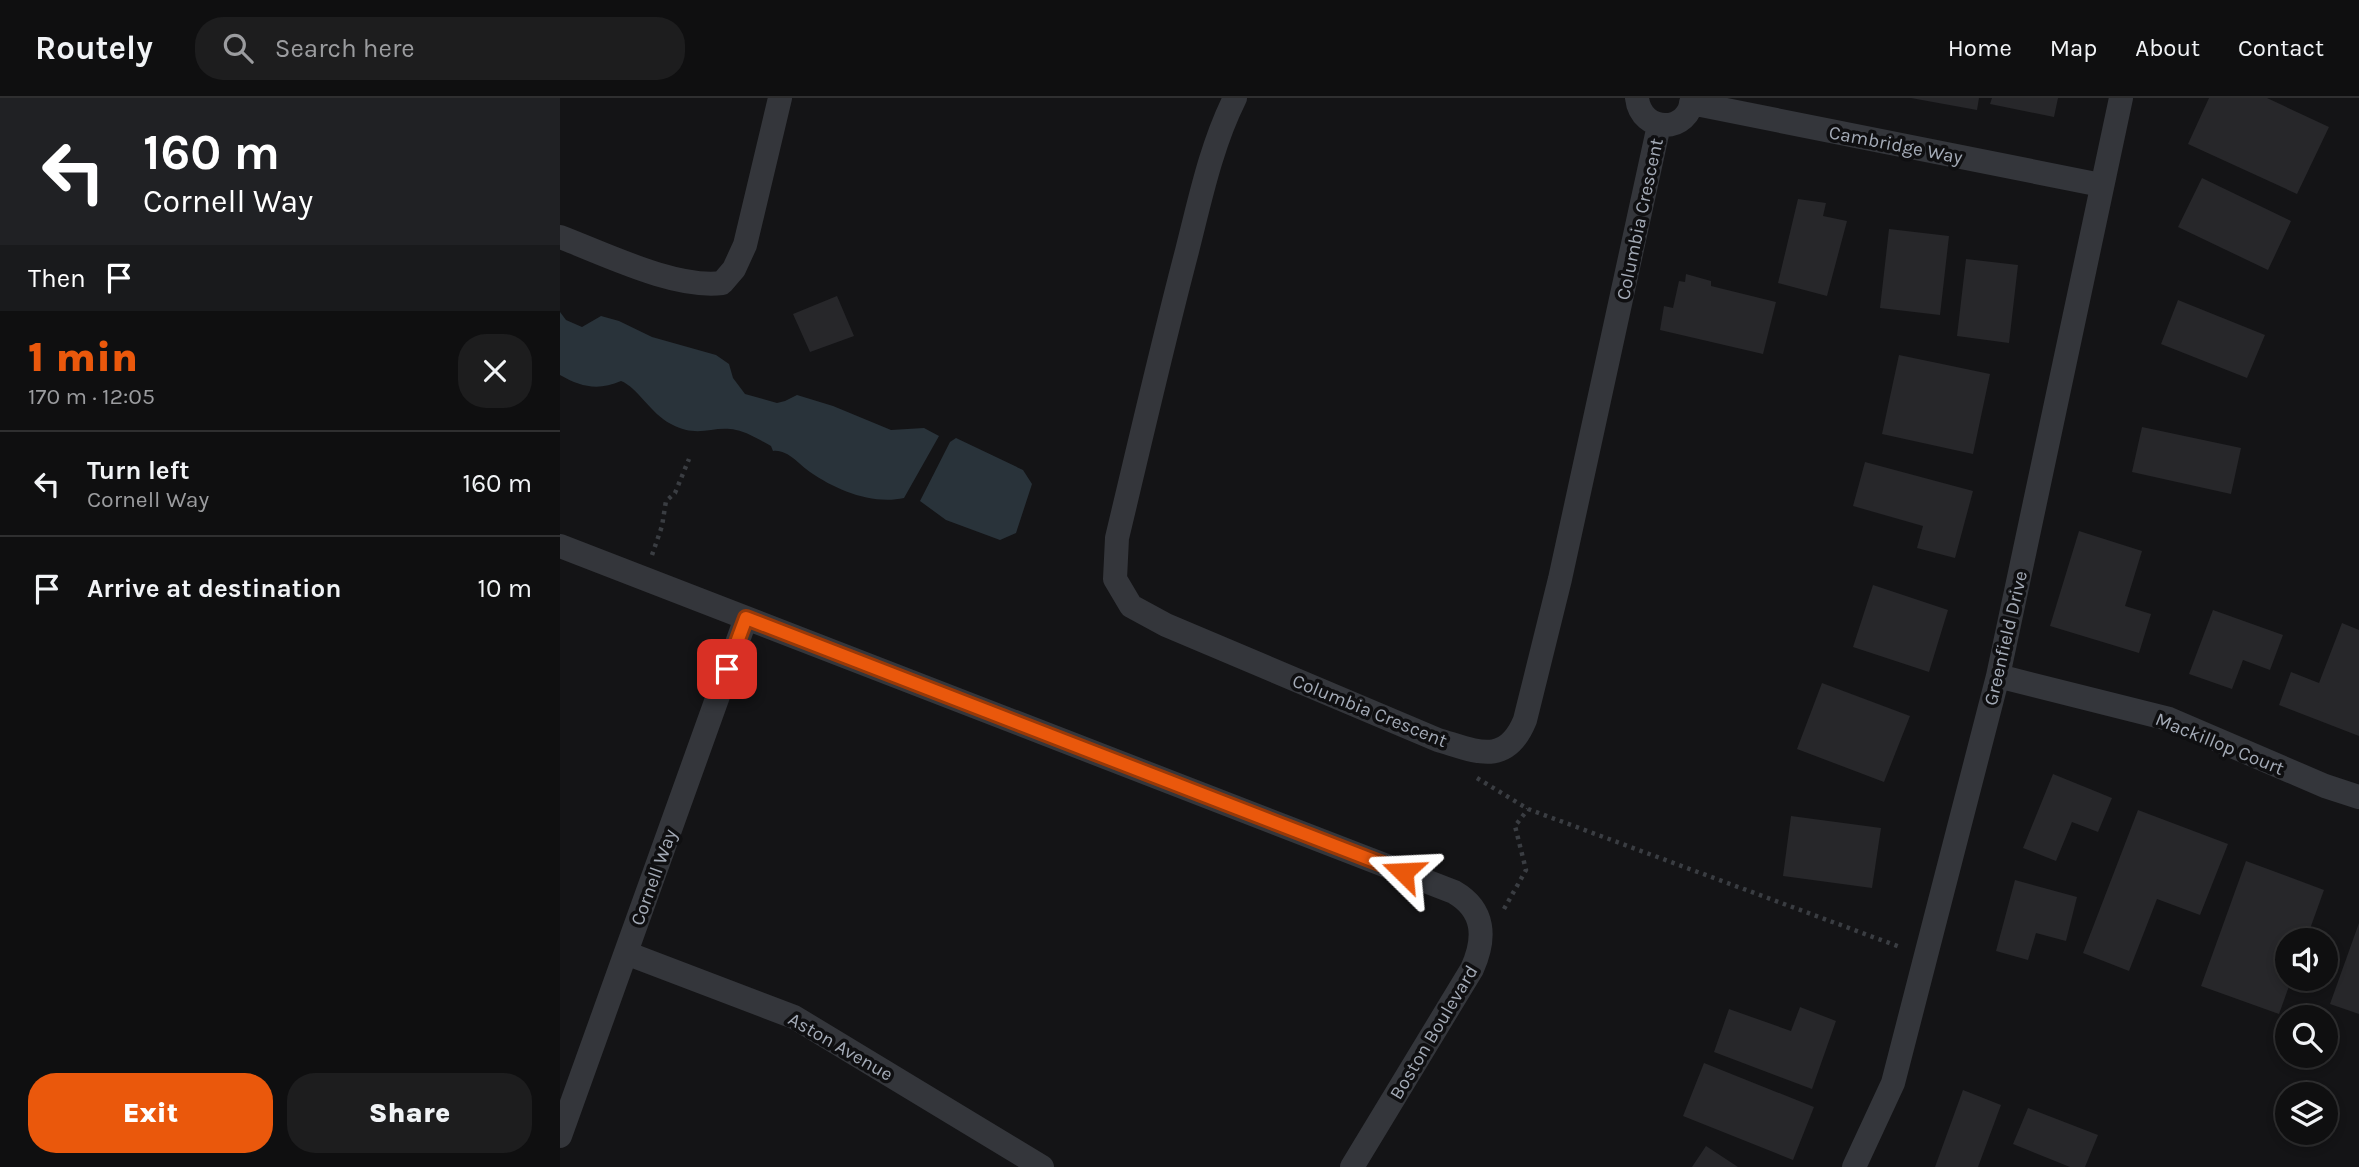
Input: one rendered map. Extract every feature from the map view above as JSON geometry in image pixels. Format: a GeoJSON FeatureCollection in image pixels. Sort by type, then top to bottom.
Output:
{"type":"FeatureCollection","features":[{"type":"Feature","properties":{"kind":"street"},"geometry":{"type":"LineString","coordinates":[[560,237],[672,279],[704,285],[722,283],[734,269],[745,245],[780,98]]}},
{"type":"Feature","properties":{"kind":"street","name":"Columbia Crescent"},"geometry":{"type":"LineString","coordinates":[[1235,98],[1226,116],[1207,173],[1177,290],[1117,538],[1115,579],[1131,606],[1166,625],[1438,740],[1483,753],[1506,748],[1518,737],[1525,720],[1560,579],[1660,125]]}},
{"type":"Feature","properties":{"kind":"street"},"geometry":{"type":"LineString","coordinates":[[1637,98],[1645,117],[1660,125],[1668,125],[1683,118],[1691,101]]}},
{"type":"Feature","properties":{"kind":"street","name":"Greenfield Drive"},"geometry":{"type":"LineString","coordinates":[[1854,1167],[1893,1083],[1998,676],[2121,98]]}},
{"type":"Feature","properties":{"kind":"street","name":"Cambridge Way"},"geometry":{"type":"LineString","coordinates":[[1691,101],[2101,185]]}},
{"type":"Feature","properties":{"kind":"street","name":"Boston Boulevard"},"geometry":{"type":"LineString","coordinates":[[560,546],[1454,892],[1467,900],[1477,915],[1481,950],[1352,1167]]}},
{"type":"Feature","properties":{"kind":"street","name":"Cornell Way"},"geometry":{"type":"LineString","coordinates":[[560,1136],[746,618]]}},
{"type":"Feature","properties":{"kind":"street","name":"Mackillop Court"},"geometry":{"type":"LineString","coordinates":[[1998,676],[2169,719],[2325,786],[2359,797]]}},
{"type":"Feature","properties":{"kind":"street","name":"Aston Avenue"},"geometry":{"type":"LineString","coordinates":[[626,953],[794,1017],[1042,1167]]}},
{"type":"Feature","properties":{"kind":"path"},"geometry":{"type":"LineString","coordinates":[[643,578],[662,526],[666,501],[675,493],[689,459]]}},
{"type":"Feature","properties":{"kind":"path"},"geometry":{"type":"LineString","coordinates":[[1472,776],[1528,809],[1926,956]]}},
{"type":"Feature","properties":{"kind":"path"},"geometry":{"type":"LineString","coordinates":[[1481,950],[1526,870],[1515,826],[1528,809]]}},
{"type":"Feature","properties":{"kind":"shaded area"},"geometry":{"type":"Polygon","coordinates":[[[560,312],[566,320],[582,327],[601,316],[619,321],[652,337],[716,355],[729,364],[733,378],[745,394],[777,403],[797,395],[833,406],[891,430],[924,428],[939,436],[904,498],[867,498],[820,479],[784,452],[773,451],[771,446],[745,433],[727,429],[690,431],[671,424],[621,381],[597,387],[560,375],[560,312]]]}},
{"type":"Feature","properties":{"kind":"shaded area"},"geometry":{"type":"Polygon","coordinates":[[[956,438],[1023,470],[1032,484],[1016,533],[1000,540],[946,520],[920,501],[950,442],[956,438]]]}},
{"type":"Feature","properties":{"kind":"building"},"geometry":{"type":"Polygon","coordinates":[[[1911,98],[1979,98],[1977,110],[1911,98]]]}},
{"type":"Feature","properties":{"kind":"building"},"geometry":{"type":"Polygon","coordinates":[[[1992,98],[2058,98],[2054,117],[1990,104],[1992,98]]]}},
{"type":"Feature","properties":{"kind":"building"},"geometry":{"type":"Polygon","coordinates":[[[2209,98],[2267,98],[2329,127],[2297,194],[2188,144],[2209,98]]]}},
{"type":"Feature","properties":{"kind":"building"},"geometry":{"type":"Polygon","coordinates":[[[2202,178],[2291,221],[2268,270],[2178,227],[2202,178]]]}},
{"type":"Feature","properties":{"kind":"building"},"geometry":{"type":"Polygon","coordinates":[[[1798,199],[1826,203],[1823,216],[1847,221],[1827,296],[1778,283],[1798,199]]]}},
{"type":"Feature","properties":{"kind":"building"},"geometry":{"type":"Polygon","coordinates":[[[1889,229],[1949,236],[1940,315],[1880,308],[1889,229]]]}},
{"type":"Feature","properties":{"kind":"building"},"geometry":{"type":"Polygon","coordinates":[[[1966,259],[2018,265],[2009,343],[1957,336],[1966,259]]]}},
{"type":"Feature","properties":{"kind":"building"},"geometry":{"type":"Polygon","coordinates":[[[1686,274],[1711,281],[1711,286],[1776,302],[1763,354],[1660,330],[1664,306],[1673,308],[1679,281],[1685,282],[1686,274]]]}},
{"type":"Feature","properties":{"kind":"building"},"geometry":{"type":"Polygon","coordinates":[[[837,296],[854,336],[810,352],[793,314],[837,296]]]}},
{"type":"Feature","properties":{"kind":"building"},"geometry":{"type":"Polygon","coordinates":[[[2178,300],[2265,335],[2247,378],[2161,344],[2178,300]]]}},
{"type":"Feature","properties":{"kind":"building"},"geometry":{"type":"Polygon","coordinates":[[[1899,355],[1990,374],[1973,454],[1882,434],[1899,355]]]}},
{"type":"Feature","properties":{"kind":"building"},"geometry":{"type":"Polygon","coordinates":[[[2142,427],[2241,448],[2231,494],[2132,472],[2142,427]]]}},
{"type":"Feature","properties":{"kind":"building"},"geometry":{"type":"Polygon","coordinates":[[[1865,462],[1973,491],[1955,558],[1917,548],[1923,526],[1853,506],[1865,462]]]}},
{"type":"Feature","properties":{"kind":"building"},"geometry":{"type":"Polygon","coordinates":[[[2079,531],[2142,551],[2125,606],[2151,614],[2139,653],[2050,626],[2079,531]]]}},
{"type":"Feature","properties":{"kind":"building"},"geometry":{"type":"Polygon","coordinates":[[[1873,585],[1948,610],[1929,672],[1853,647],[1873,585]]]}},
{"type":"Feature","properties":{"kind":"building"},"geometry":{"type":"Polygon","coordinates":[[[2213,610],[2283,635],[2270,670],[2243,660],[2232,689],[2189,674],[2213,610]]]}},
{"type":"Feature","properties":{"kind":"building"},"geometry":{"type":"Polygon","coordinates":[[[2342,623],[2359,630],[2359,736],[2279,705],[2291,672],[2319,683],[2342,623]]]}},
{"type":"Feature","properties":{"kind":"building"},"geometry":{"type":"Polygon","coordinates":[[[1822,683],[1910,716],[1884,782],[1797,749],[1822,683]]]}},
{"type":"Feature","properties":{"kind":"building"},"geometry":{"type":"Polygon","coordinates":[[[2053,774],[2112,798],[2098,832],[2072,822],[2056,861],[2023,848],[2053,774]]]}},
{"type":"Feature","properties":{"kind":"building"},"geometry":{"type":"Polygon","coordinates":[[[2138,810],[2228,844],[2200,915],[2157,899],[2129,971],[2083,953],[2138,810]]]}},
{"type":"Feature","properties":{"kind":"building"},"geometry":{"type":"Polygon","coordinates":[[[1791,816],[1881,828],[1872,888],[1783,876],[1791,816]]]}},
{"type":"Feature","properties":{"kind":"building"},"geometry":{"type":"Polygon","coordinates":[[[2246,861],[2324,890],[2310,928],[2275,928],[2275,991],[2287,991],[2282,1005],[2275,1005],[2275,1013],[2201,986],[2246,861]]]}},
{"type":"Feature","properties":{"kind":"building"},"geometry":{"type":"Polygon","coordinates":[[[2015,880],[2077,897],[2066,941],[2036,933],[2028,960],[1996,951],[2015,880]]]}},
{"type":"Feature","properties":{"kind":"building"},"geometry":{"type":"Polygon","coordinates":[[[2359,923],[2359,1014],[2330,1004],[2335,991],[2338,991],[2338,982],[2359,923]]]}},
{"type":"Feature","properties":{"kind":"building"},"geometry":{"type":"Polygon","coordinates":[[[1800,1007],[1836,1021],[1812,1089],[1714,1052],[1729,1009],[1791,1031],[1800,1007]]]}},
{"type":"Feature","properties":{"kind":"building"},"geometry":{"type":"Polygon","coordinates":[[[1704,1063],[1814,1107],[1793,1160],[1683,1116],[1704,1063]]]}},
{"type":"Feature","properties":{"kind":"building"},"geometry":{"type":"Polygon","coordinates":[[[1963,1090],[2001,1105],[1978,1167],[1935,1167],[1963,1090]]]}},
{"type":"Feature","properties":{"kind":"building"},"geometry":{"type":"Polygon","coordinates":[[[2028,1108],[2098,1135],[2085,1167],[2070,1167],[2013,1144],[2028,1108]]]}},
{"type":"Feature","properties":{"kind":"building"},"geometry":{"type":"Polygon","coordinates":[[[1706,1146],[1738,1167],[1692,1167],[1706,1146]]]}},
{"type":"Feature","properties":{"kind":"route"},"geometry":{"type":"LineString","coordinates":[[727,669],[746,618],[1403,872]]}}]}
